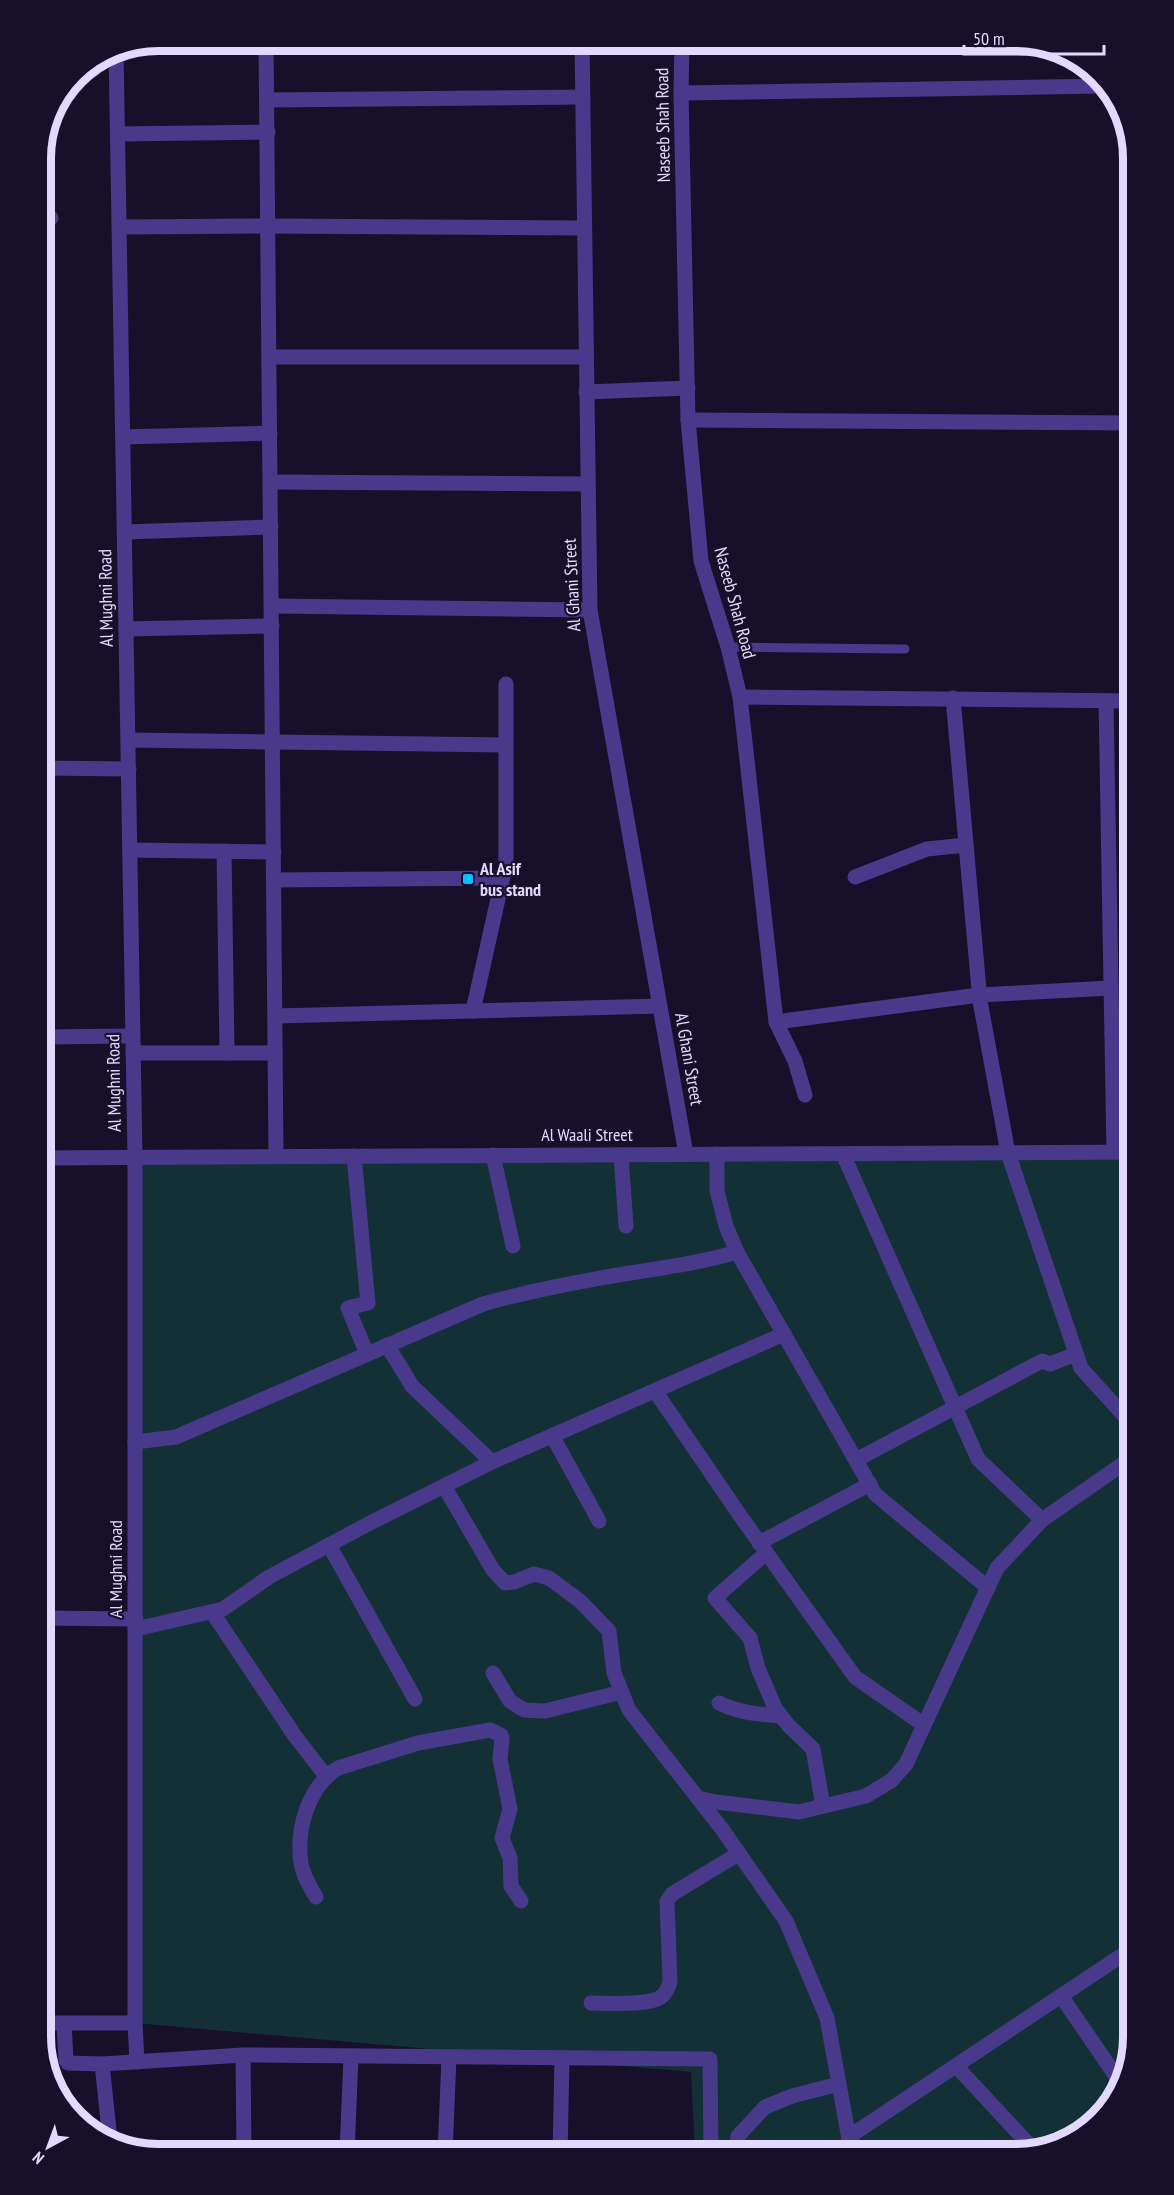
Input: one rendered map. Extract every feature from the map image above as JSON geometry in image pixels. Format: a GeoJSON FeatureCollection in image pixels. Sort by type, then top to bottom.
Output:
{"type":"FeatureCollection","features":[{"type":"Feature","properties":{"kind":"street"},"geometry":{"type":"LineString","coordinates":[[266,51],[276,1156]]}},
{"type":"Feature","properties":{"kind":"street","name":"Al Ghani Street"},"geometry":{"type":"LineString","coordinates":[[582,51],[590,610],[686,1154]]}},
{"type":"Feature","properties":{"kind":"street","name":"Naseeb Shah Road"},"geometry":{"type":"LineString","coordinates":[[682,51],[688,420],[701,561],[728,647],[740,697],[776,1022],[795,1061],[805,1095]]}},
{"type":"Feature","properties":{"kind":"street","name":"Al Mughni Road"},"geometry":{"type":"LineString","coordinates":[[116,59],[135,1157],[135,2023],[137,2062]]}},
{"type":"Feature","properties":{"kind":"street"},"geometry":{"type":"LineString","coordinates":[[681,93],[1095,86]]}},
{"type":"Feature","properties":{"kind":"street"},"geometry":{"type":"LineString","coordinates":[[268,100],[583,98]]}},
{"type":"Feature","properties":{"kind":"street"},"geometry":{"type":"LineString","coordinates":[[118,134],[268,132]]}},
{"type":"Feature","properties":{"kind":"street"},"geometry":{"type":"LineString","coordinates":[[120,227],[584,228]]}},
{"type":"Feature","properties":{"kind":"street"},"geometry":{"type":"LineString","coordinates":[[270,357],[586,357]]}},
{"type":"Feature","properties":{"kind":"street"},"geometry":{"type":"LineString","coordinates":[[586,392],[688,388]]}},
{"type":"Feature","properties":{"kind":"street"},"geometry":{"type":"LineString","coordinates":[[688,420],[1123,423]]}},
{"type":"Feature","properties":{"kind":"street"},"geometry":{"type":"LineString","coordinates":[[123,437],[270,433]]}},
{"type":"Feature","properties":{"kind":"street"},"geometry":{"type":"LineString","coordinates":[[271,482],[587,484]]}},
{"type":"Feature","properties":{"kind":"street"},"geometry":{"type":"LineString","coordinates":[[125,532],[271,527]]}},
{"type":"Feature","properties":{"kind":"street"},"geometry":{"type":"LineString","coordinates":[[272,606],[590,610]]}},
{"type":"Feature","properties":{"kind":"street"},"geometry":{"type":"LineString","coordinates":[[126,629],[272,626]]}},
{"type":"Feature","properties":{"kind":"street"},"geometry":{"type":"LineString","coordinates":[[473,1011],[506,863],[506,684]]}},
{"type":"Feature","properties":{"kind":"street"},"geometry":{"type":"LineString","coordinates":[[740,697],[1123,702]]}},
{"type":"Feature","properties":{"kind":"street"},"geometry":{"type":"LineString","coordinates":[[953,698],[979,995],[1008,1153],[1081,1368],[1123,1414]]}},
{"type":"Feature","properties":{"kind":"street"},"geometry":{"type":"LineString","coordinates":[[1106,701],[1114,1152]]}},
{"type":"Feature","properties":{"kind":"street"},"geometry":{"type":"LineString","coordinates":[[128,740],[506,745]]}},
{"type":"Feature","properties":{"kind":"street"},"geometry":{"type":"LineString","coordinates":[[51,768],[129,769]]}},
{"type":"Feature","properties":{"kind":"street"},"geometry":{"type":"LineString","coordinates":[[855,877],[927,849],[966,845]]}},
{"type":"Feature","properties":{"kind":"street"},"geometry":{"type":"LineString","coordinates":[[130,850],[273,852]]}},
{"type":"Feature","properties":{"kind":"street"},"geometry":{"type":"LineString","coordinates":[[224,851],[226,1053]]}},
{"type":"Feature","properties":{"kind":"street"},"geometry":{"type":"LineString","coordinates":[[274,880],[502,878]]}},
{"type":"Feature","properties":{"kind":"street"},"geometry":{"type":"LineString","coordinates":[[776,1022],[979,995],[1111,988]]}},
{"type":"Feature","properties":{"kind":"street"},"geometry":{"type":"LineString","coordinates":[[275,1016],[660,1006]]}},
{"type":"Feature","properties":{"kind":"street"},"geometry":{"type":"LineString","coordinates":[[1112,1034],[1123,1034]]}},
{"type":"Feature","properties":{"kind":"street"},"geometry":{"type":"LineString","coordinates":[[51,1037],[133,1036]]}},
{"type":"Feature","properties":{"kind":"street"},"geometry":{"type":"LineString","coordinates":[[133,1053],[275,1053]]}},
{"type":"Feature","properties":{"kind":"street","name":"Al Waali Street"},"geometry":{"type":"LineString","coordinates":[[51,1158],[1123,1152]]}},
{"type":"Feature","properties":{"kind":"street"},"geometry":{"type":"LineString","coordinates":[[717,1154],[717,1191],[726,1226],[737,1252],[875,1494],[987,1587]]}},
{"type":"Feature","properties":{"kind":"street"},"geometry":{"type":"LineString","coordinates":[[843,1154],[978,1459],[1042,1520]]}},
{"type":"Feature","properties":{"kind":"street"},"geometry":{"type":"LineString","coordinates":[[493,1155],[513,1246]]}},
{"type":"Feature","properties":{"kind":"street"},"geometry":{"type":"LineString","coordinates":[[621,1155],[626,1226]]}},
{"type":"Feature","properties":{"kind":"street"},"geometry":{"type":"LineString","coordinates":[[354,1156],[368,1303],[348,1308],[367,1354]]}},
{"type":"Feature","properties":{"kind":"street"},"geometry":{"type":"LineString","coordinates":[[135,1442],[176,1437],[483,1304],[515,1295],[622,1274],[705,1262],[737,1252]]}},
{"type":"Feature","properties":{"kind":"street"},"geometry":{"type":"LineString","coordinates":[[51,1619],[136,1624],[223,1609],[269,1577],[492,1462],[784,1334]]}},
{"type":"Feature","properties":{"kind":"street"},"geometry":{"type":"LineString","coordinates":[[387,1345],[412,1386],[492,1462]]}},
{"type":"Feature","properties":{"kind":"street"},"geometry":{"type":"LineString","coordinates":[[856,1460],[1042,1361],[1050,1364],[1076,1354]]}},
{"type":"Feature","properties":{"kind":"street"},"geometry":{"type":"LineString","coordinates":[[656,1392],[855,1677],[924,1725]]}},
{"type":"Feature","properties":{"kind":"street"},"geometry":{"type":"LineString","coordinates":[[553,1437],[599,1521]]}},
{"type":"Feature","properties":{"kind":"street"},"geometry":{"type":"LineString","coordinates":[[698,1798],[799,1812],[866,1796],[892,1780],[906,1764],[997,1568],[1042,1520],[1123,1465]]}},
{"type":"Feature","properties":{"kind":"street"},"geometry":{"type":"LineString","coordinates":[[823,1806],[813,1749],[775,1708],[758,1668],[750,1638],[715,1598],[763,1548],[870,1484]]}},
{"type":"Feature","properties":{"kind":"street"},"geometry":{"type":"LineString","coordinates":[[444,1486],[493,1570],[505,1583],[534,1574],[549,1578],[580,1601],[609,1631],[614,1673],[629,1710],[698,1798],[786,1920],[827,2018],[849,2144]]}},
{"type":"Feature","properties":{"kind":"street"},"geometry":{"type":"LineString","coordinates":[[329,1545],[415,1699]]}},
{"type":"Feature","properties":{"kind":"street"},"geometry":{"type":"LineString","coordinates":[[212,1612],[296,1736],[326,1776]]}},
{"type":"Feature","properties":{"kind":"street"},"geometry":{"type":"LineString","coordinates":[[493,1673],[510,1701],[524,1710],[545,1711],[622,1692]]}},
{"type":"Feature","properties":{"kind":"street"},"geometry":{"type":"LineString","coordinates":[[720,1703],[749,1713],[781,1716]]}},
{"type":"Feature","properties":{"kind":"street"},"geometry":{"type":"LineString","coordinates":[[316,1897],[306,1880],[301,1864],[300,1842],[304,1818],[326,1776],[338,1768],[418,1743],[490,1730],[501,1735],[502,1739],[500,1759],[510,1809],[501,1838],[510,1858],[511,1886],[521,1901]]}},
{"type":"Feature","properties":{"kind":"street"},"geometry":{"type":"LineString","coordinates":[[591,2003],[651,2001],[662,1997],[669,1988],[670,1981],[667,1901],[672,1894],[738,1854]]}},
{"type":"Feature","properties":{"kind":"street"},"geometry":{"type":"LineString","coordinates":[[850,2144],[856,2132],[1123,1955]]}},
{"type":"Feature","properties":{"kind":"street"},"geometry":{"type":"LineString","coordinates":[[1061,1996],[1116,2076]]}},
{"type":"Feature","properties":{"kind":"street"},"geometry":{"type":"LineString","coordinates":[[51,2023],[135,2023]]}},
{"type":"Feature","properties":{"kind":"street"},"geometry":{"type":"LineString","coordinates":[[64,2023],[68,2063],[102,2064],[243,2055],[710,2059],[711,2144]]}},
{"type":"Feature","properties":{"kind":"street"},"geometry":{"type":"LineString","coordinates":[[243,2055],[244,2144]]}},
{"type":"Feature","properties":{"kind":"street"},"geometry":{"type":"LineString","coordinates":[[347,2144],[351,2056]]}},
{"type":"Feature","properties":{"kind":"street"},"geometry":{"type":"LineString","coordinates":[[445,2144],[449,2057]]}},
{"type":"Feature","properties":{"kind":"street"},"geometry":{"type":"LineString","coordinates":[[560,2144],[562,2058]]}},
{"type":"Feature","properties":{"kind":"street"},"geometry":{"type":"LineString","coordinates":[[102,2064],[109,2132]]}},
{"type":"Feature","properties":{"kind":"street"},"geometry":{"type":"LineString","coordinates":[[956,2066],[1028,2143]]}},
{"type":"Feature","properties":{"kind":"street"},"geometry":{"type":"LineString","coordinates":[[737,2144],[738,2136],[765,2107],[792,2096],[839,2084]]}},
{"type":"Feature","properties":{"kind":"lane"},"geometry":{"type":"LineString","coordinates":[[728,647],[904,649]]}},
{"type":"Feature","properties":{"kind":"green space"},"geometry":{"type":"Polygon","coordinates":[[[1123,1152],[1123,2037],[1115,2078],[1092,2113],[1057,2136],[1030,2143],[695,2144],[691,2072],[135,2023],[135,1157],[1123,1152]]]}},
{"type":"Feature","properties":{"kind":"place","name":"Al Asif bus stand"},"geometry":{"type":"Point","coordinates":[468,879]}}]}
